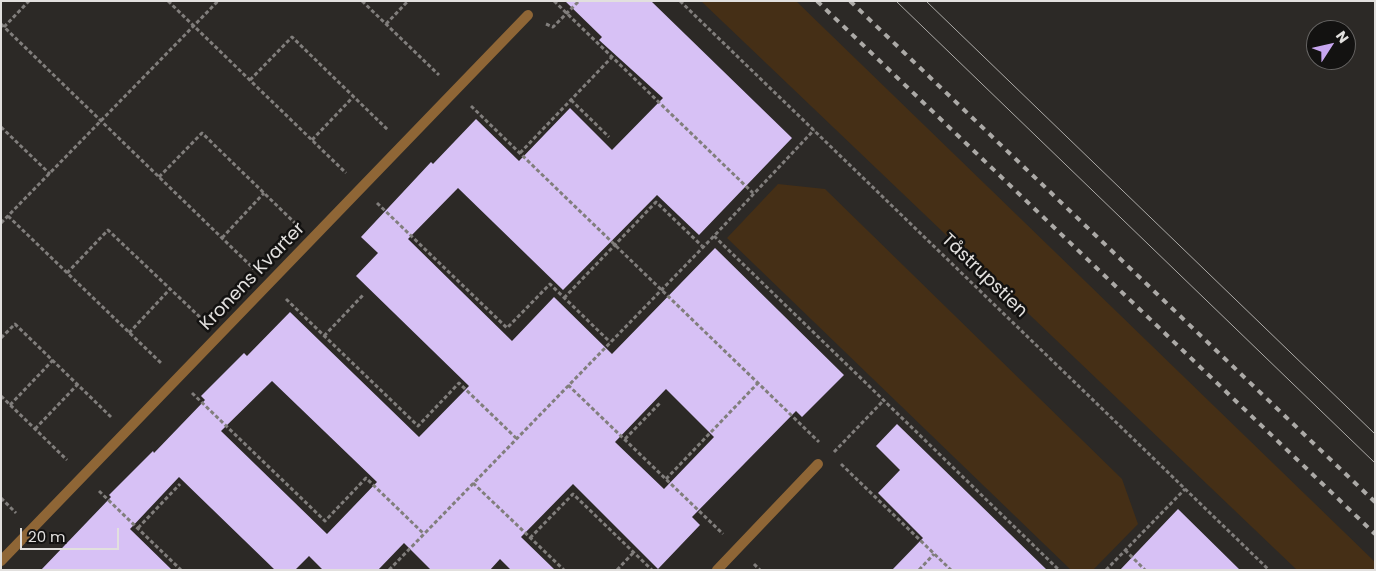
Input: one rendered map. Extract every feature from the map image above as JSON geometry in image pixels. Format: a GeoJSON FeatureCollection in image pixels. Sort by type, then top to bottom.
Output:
{"type":"FeatureCollection","features":[{"type":"Feature","properties":{"kind":"street","name":"Kronens Kvarter"},"geometry":{"type":"LineString","coordinates":[[1,561],[528,15]]}},
{"type":"Feature","properties":{"kind":"street"},"geometry":{"type":"LineString","coordinates":[[717,570],[818,464]]}},
{"type":"Feature","properties":{"kind":"path"},"geometry":{"type":"LineString","coordinates":[[4,27],[29,1]]}},
{"type":"Feature","properties":{"kind":"path"},"geometry":{"type":"LineString","coordinates":[[168,1],[507,328],[550,284],[610,342]]}},
{"type":"Feature","properties":{"kind":"path"},"geometry":{"type":"LineString","coordinates":[[1,223],[218,1]]}},
{"type":"Feature","properties":{"kind":"path"},"geometry":{"type":"LineString","coordinates":[[362,1],[951,570]]}},
{"type":"Feature","properties":{"kind":"path"},"geometry":{"type":"LineString","coordinates":[[386,24],[408,1]]}},
{"type":"Feature","properties":{"kind":"path"},"geometry":{"type":"LineString","coordinates":[[554,1],[753,193]]}},
{"type":"Feature","properties":{"kind":"path"},"geometry":{"type":"LineString","coordinates":[[528,15],[553,27],[579,1]]}},
{"type":"Feature","properties":{"kind":"path","name":"Tåstrupstien"},"geometry":{"type":"LineString","coordinates":[[680,1],[1268,570]]}},
{"type":"Feature","properties":{"kind":"path"},"geometry":{"type":"LineString","coordinates":[[250,80],[292,37],[403,144]]}},
{"type":"Feature","properties":{"kind":"path"},"geometry":{"type":"LineString","coordinates":[[520,153],[612,58]]}},
{"type":"Feature","properties":{"kind":"path"},"geometry":{"type":"LineString","coordinates":[[312,140],[354,96]]}},
{"type":"Feature","properties":{"kind":"path"},"geometry":{"type":"LineString","coordinates":[[571,100],[609,137]]}},
{"type":"Feature","properties":{"kind":"path"},"geometry":{"type":"LineString","coordinates":[[1,127],[50,174]]}},
{"type":"Feature","properties":{"kind":"path"},"geometry":{"type":"LineString","coordinates":[[389,570],[702,246],[714,236],[814,130]]}},
{"type":"Feature","properties":{"kind":"path"},"geometry":{"type":"LineString","coordinates":[[159,177],[202,133],[312,239]]}},
{"type":"Feature","properties":{"kind":"path"},"geometry":{"type":"LineString","coordinates":[[222,238],[264,193]]}},
{"type":"Feature","properties":{"kind":"path"},"geometry":{"type":"LineString","coordinates":[[564,298],[656,202],[702,246]]}},
{"type":"Feature","properties":{"kind":"path"},"geometry":{"type":"LineString","coordinates":[[8,216],[324,521],[366,478],[424,534]]}},
{"type":"Feature","properties":{"kind":"path"},"geometry":{"type":"LineString","coordinates":[[67,273],[108,230],[218,336]]}},
{"type":"Feature","properties":{"kind":"path"},"geometry":{"type":"LineString","coordinates":[[714,236],[1059,570]]}},
{"type":"Feature","properties":{"kind":"path"},"geometry":{"type":"LineString","coordinates":[[129,332],[170,289]]}},
{"type":"Feature","properties":{"kind":"path"},"geometry":{"type":"LineString","coordinates":[[324,336],[364,294]]}},
{"type":"Feature","properties":{"kind":"path"},"geometry":{"type":"LineString","coordinates":[[1,338],[15,324],[126,431]]}},
{"type":"Feature","properties":{"kind":"path"},"geometry":{"type":"LineString","coordinates":[[10,405],[53,360]]}},
{"type":"Feature","properties":{"kind":"path"},"geometry":{"type":"LineString","coordinates":[[666,479],[758,383]]}},
{"type":"Feature","properties":{"kind":"path"},"geometry":{"type":"LineString","coordinates":[[35,429],[78,384]]}},
{"type":"Feature","properties":{"kind":"path"},"geometry":{"type":"LineString","coordinates":[[568,385],[760,570]]}},
{"type":"Feature","properties":{"kind":"path"},"geometry":{"type":"LineString","coordinates":[[818,464],[832,454],[884,400]]}},
{"type":"Feature","properties":{"kind":"path"},"geometry":{"type":"LineString","coordinates":[[625,440],[660,403]]}},
{"type":"Feature","properties":{"kind":"path"},"geometry":{"type":"LineString","coordinates":[[473,483],[564,570]]}},
{"type":"Feature","properties":{"kind":"path"},"geometry":{"type":"LineString","coordinates":[[138,528],[180,484]]}},
{"type":"Feature","properties":{"kind":"path"},"geometry":{"type":"LineString","coordinates":[[1106,570],[1185,489]]}},
{"type":"Feature","properties":{"kind":"path"},"geometry":{"type":"LineString","coordinates":[[530,538],[573,494],[652,570]]}},
{"type":"Feature","properties":{"kind":"path"},"geometry":{"type":"LineString","coordinates":[[1125,550],[1145,570]]}},
{"type":"Feature","properties":{"kind":"path"},"geometry":{"type":"LineString","coordinates":[[616,570],[634,552]]}},
{"type":"Feature","properties":{"kind":"path"},"geometry":{"type":"LineString","coordinates":[[919,570],[934,554]]}},
{"type":"Feature","properties":{"kind":"shaded area"},"geometry":{"type":"Polygon","coordinates":[[[701,1],[796,1],[1375,562],[1375,570],[1297,570],[701,1]]]}},
{"type":"Feature","properties":{"kind":"shaded area"},"geometry":{"type":"Polygon","coordinates":[[[778,184],[825,189],[1122,479],[1138,524],[1093,570],[1071,570],[727,238],[778,184]]]}},
{"type":"Feature","properties":{"kind":"building"},"geometry":{"type":"Polygon","coordinates":[[[565,1],[651,1],[792,138],[699,235],[657,195],[563,290],[458,188],[408,239],[512,341],[554,297],[612,354],[715,248],[844,375],[802,417],[796,411],[692,517],[700,525],[658,569],[573,484],[521,537],[555,570],[511,570],[500,559],[490,570],[431,570],[404,543],[378,570],[323,570],[309,556],[295,570],[275,570],[179,477],[130,529],[172,570],[41,570],[111,497],[109,495],[153,451],[154,453],[205,400],[201,396],[244,353],[247,356],[290,312],[419,437],[469,386],[356,276],[378,253],[361,237],[431,162],[433,164],[476,119],[519,161],[570,108],[612,150],[663,98],[599,40],[602,37],[565,1]],[[272,381],[221,431],[327,534],[377,482],[272,381]],[[666,389],[615,442],[664,489],[714,437],[666,389]]]}},
{"type":"Feature","properties":{"kind":"building"},"geometry":{"type":"Polygon","coordinates":[[[897,424],[1047,570],[892,570],[923,538],[878,493],[900,470],[876,446],[897,424]]]}},
{"type":"Feature","properties":{"kind":"building"},"geometry":{"type":"Polygon","coordinates":[[[1178,509],[1240,570],[1120,570],[1178,509]]]}},
{"type":"Feature","properties":{"kind":"tram line"},"geometry":{"type":"LineString","coordinates":[[896,1],[1375,463]]}},
{"type":"Feature","properties":{"kind":"tram line"},"geometry":{"type":"LineString","coordinates":[[926,1],[1375,434]]}},
{"type":"Feature","properties":{"kind":"railway"},"geometry":{"type":"LineString","coordinates":[[817,1],[1375,534]]}},
{"type":"Feature","properties":{"kind":"railway"},"geometry":{"type":"LineString","coordinates":[[850,1],[1375,502]]}}]}
